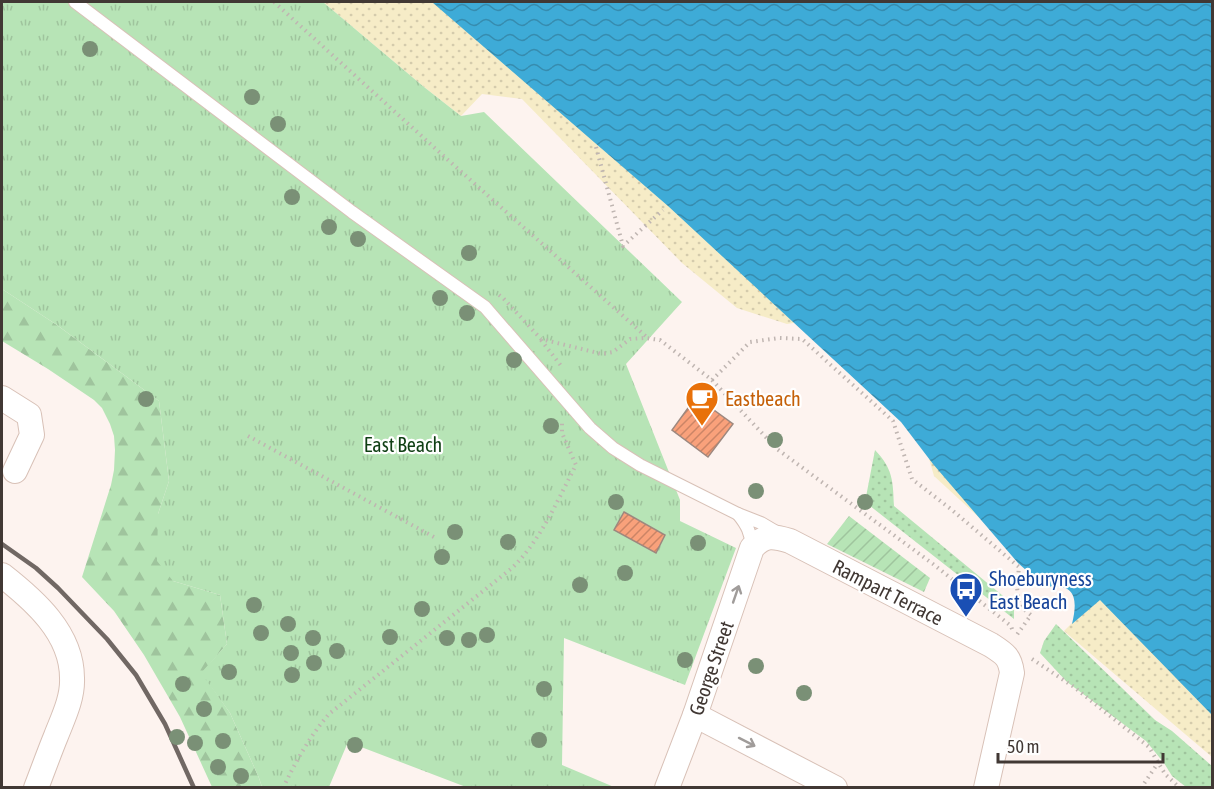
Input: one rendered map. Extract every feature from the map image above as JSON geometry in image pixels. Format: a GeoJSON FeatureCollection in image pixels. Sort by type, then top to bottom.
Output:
{"type":"FeatureCollection","features":[{"type":"Feature","properties":{"kind":"street"},"geometry":{"type":"LineString","coordinates":[[2,398],[29,415],[32,435],[15,471]]}},
{"type":"Feature","properties":{"kind":"street","name":"Rampart Terrace"},"geometry":{"type":"LineString","coordinates":[[752,548],[760,540],[775,537],[790,541],[991,645],[1011,662],[1017,663]]}},
{"type":"Feature","properties":{"kind":"street","name":"George Street"},"geometry":{"type":"LineString","coordinates":[[668,788],[752,548]]}},
{"type":"Feature","properties":{"kind":"street"},"geometry":{"type":"LineString","coordinates":[[2,575],[48,617],[62,637],[70,660],[72,679],[67,707],[36,788]]}},
{"type":"Feature","properties":{"kind":"street"},"geometry":{"type":"LineString","coordinates":[[986,788],[1017,663]]}},
{"type":"Feature","properties":{"kind":"street"},"geometry":{"type":"LineString","coordinates":[[695,715],[835,788]]}},
{"type":"Feature","properties":{"kind":"lane"},"geometry":{"type":"LineString","coordinates":[[75,2],[343,205],[485,307],[569,405],[613,448],[640,465],[738,514],[761,523],[790,541]]}},
{"type":"Feature","properties":{"kind":"lane"},"geometry":{"type":"LineString","coordinates":[[738,514],[747,524],[752,548]]}},
{"type":"Feature","properties":{"kind":"path"},"geometry":{"type":"LineString","coordinates":[[274,2],[650,339]]}},
{"type":"Feature","properties":{"kind":"path"},"geometry":{"type":"LineString","coordinates":[[596,147],[624,246],[663,210]]}},
{"type":"Feature","properties":{"kind":"path"},"geometry":{"type":"LineString","coordinates":[[283,788],[310,738],[329,714],[524,557],[536,540],[576,465],[562,433],[563,419],[576,394],[575,383],[541,339],[494,291]]}},
{"type":"Feature","properties":{"kind":"path"},"geometry":{"type":"LineString","coordinates":[[541,339],[602,354],[613,352],[630,339],[660,340],[712,380],[777,449],[933,564],[1011,626],[1015,637],[1031,615],[1019,605],[1017,587],[1019,567],[912,479],[893,421],[802,339],[779,338],[750,342],[712,380]]}},
{"type":"Feature","properties":{"kind":"path"},"geometry":{"type":"LineString","coordinates":[[248,436],[434,537]]}},
{"type":"Feature","properties":{"kind":"path"},"geometry":{"type":"LineString","coordinates":[[1017,663],[1043,665],[1074,687],[1149,747],[1165,774],[1180,788]]}},
{"type":"Feature","properties":{"kind":"path"},"geometry":{"type":"LineString","coordinates":[[1141,788],[1158,763]]}},
{"type":"Feature","properties":{"kind":"green space","name":"East Beach"},"geometry":{"type":"Polygon","coordinates":[[[2,2],[323,2],[461,116],[484,112],[682,302],[626,364],[680,500],[680,521],[736,548],[685,685],[564,638],[562,765],[614,787],[466,787],[348,742],[329,787],[262,787],[230,713],[201,673],[227,644],[220,595],[173,581],[157,561],[158,514],[169,481],[159,401],[57,325],[2,289],[2,2]]]}},
{"type":"Feature","properties":{"kind":"green space"},"geometry":{"type":"Polygon","coordinates":[[[2,289],[57,325],[159,401],[169,481],[158,514],[173,581],[220,595],[227,644],[202,673],[230,713],[262,787],[212,787],[180,717],[144,655],[114,611],[82,577],[111,485],[114,470],[114,436],[102,408],[94,400],[2,341],[2,289]]]}},
{"type":"Feature","properties":{"kind":"green space"},"geometry":{"type":"Polygon","coordinates":[[[875,450],[889,469],[894,506],[1014,605],[1014,619],[865,502],[875,450]]]}},
{"type":"Feature","properties":{"kind":"green space"},"geometry":{"type":"Polygon","coordinates":[[[849,516],[930,578],[924,592],[827,544],[849,516]]]}},
{"type":"Feature","properties":{"kind":"green space"},"geometry":{"type":"Polygon","coordinates":[[[1056,624],[1155,720],[1172,731],[1212,766],[1212,787],[1186,787],[1172,776],[1146,741],[1067,682],[1040,653],[1044,641],[1056,624]]]}},
{"type":"Feature","properties":{"kind":"sand"},"geometry":{"type":"Polygon","coordinates":[[[323,2],[543,2],[1212,548],[1212,757],[1064,631],[1090,605],[1060,568],[1036,570],[934,476],[914,407],[824,318],[787,324],[737,308],[682,263],[522,99],[482,94],[461,116],[323,2]]]}},
{"type":"Feature","properties":{"kind":"water"},"geometry":{"type":"Polygon","coordinates":[[[432,2],[1212,2],[1212,715],[1100,600],[1072,624],[1075,607],[1069,590],[1055,586],[1045,587],[1018,563],[933,464],[901,422],[668,206],[432,2]]]}},
{"type":"Feature","properties":{"kind":"building","name":"Eastbeach"},"geometry":{"type":"Polygon","coordinates":[[[696,397],[733,424],[708,457],[672,430],[696,397]]]}},
{"type":"Feature","properties":{"kind":"building"},"geometry":{"type":"Polygon","coordinates":[[[624,512],[665,535],[656,553],[614,530],[624,512]]]}},
{"type":"Feature","properties":{"kind":"railway"},"geometry":{"type":"LineString","coordinates":[[2,544],[36,568],[58,588],[107,639],[136,675],[165,724],[194,788]]}},
{"type":"Feature","properties":{"kind":"place","name":"Eastbeach"},"geometry":{"type":"Point","coordinates":[702,427]}},
{"type":"Feature","properties":{"kind":"place","name":"Shoeburyness East Beach"},"geometry":{"type":"Point","coordinates":[966,618]}}]}
